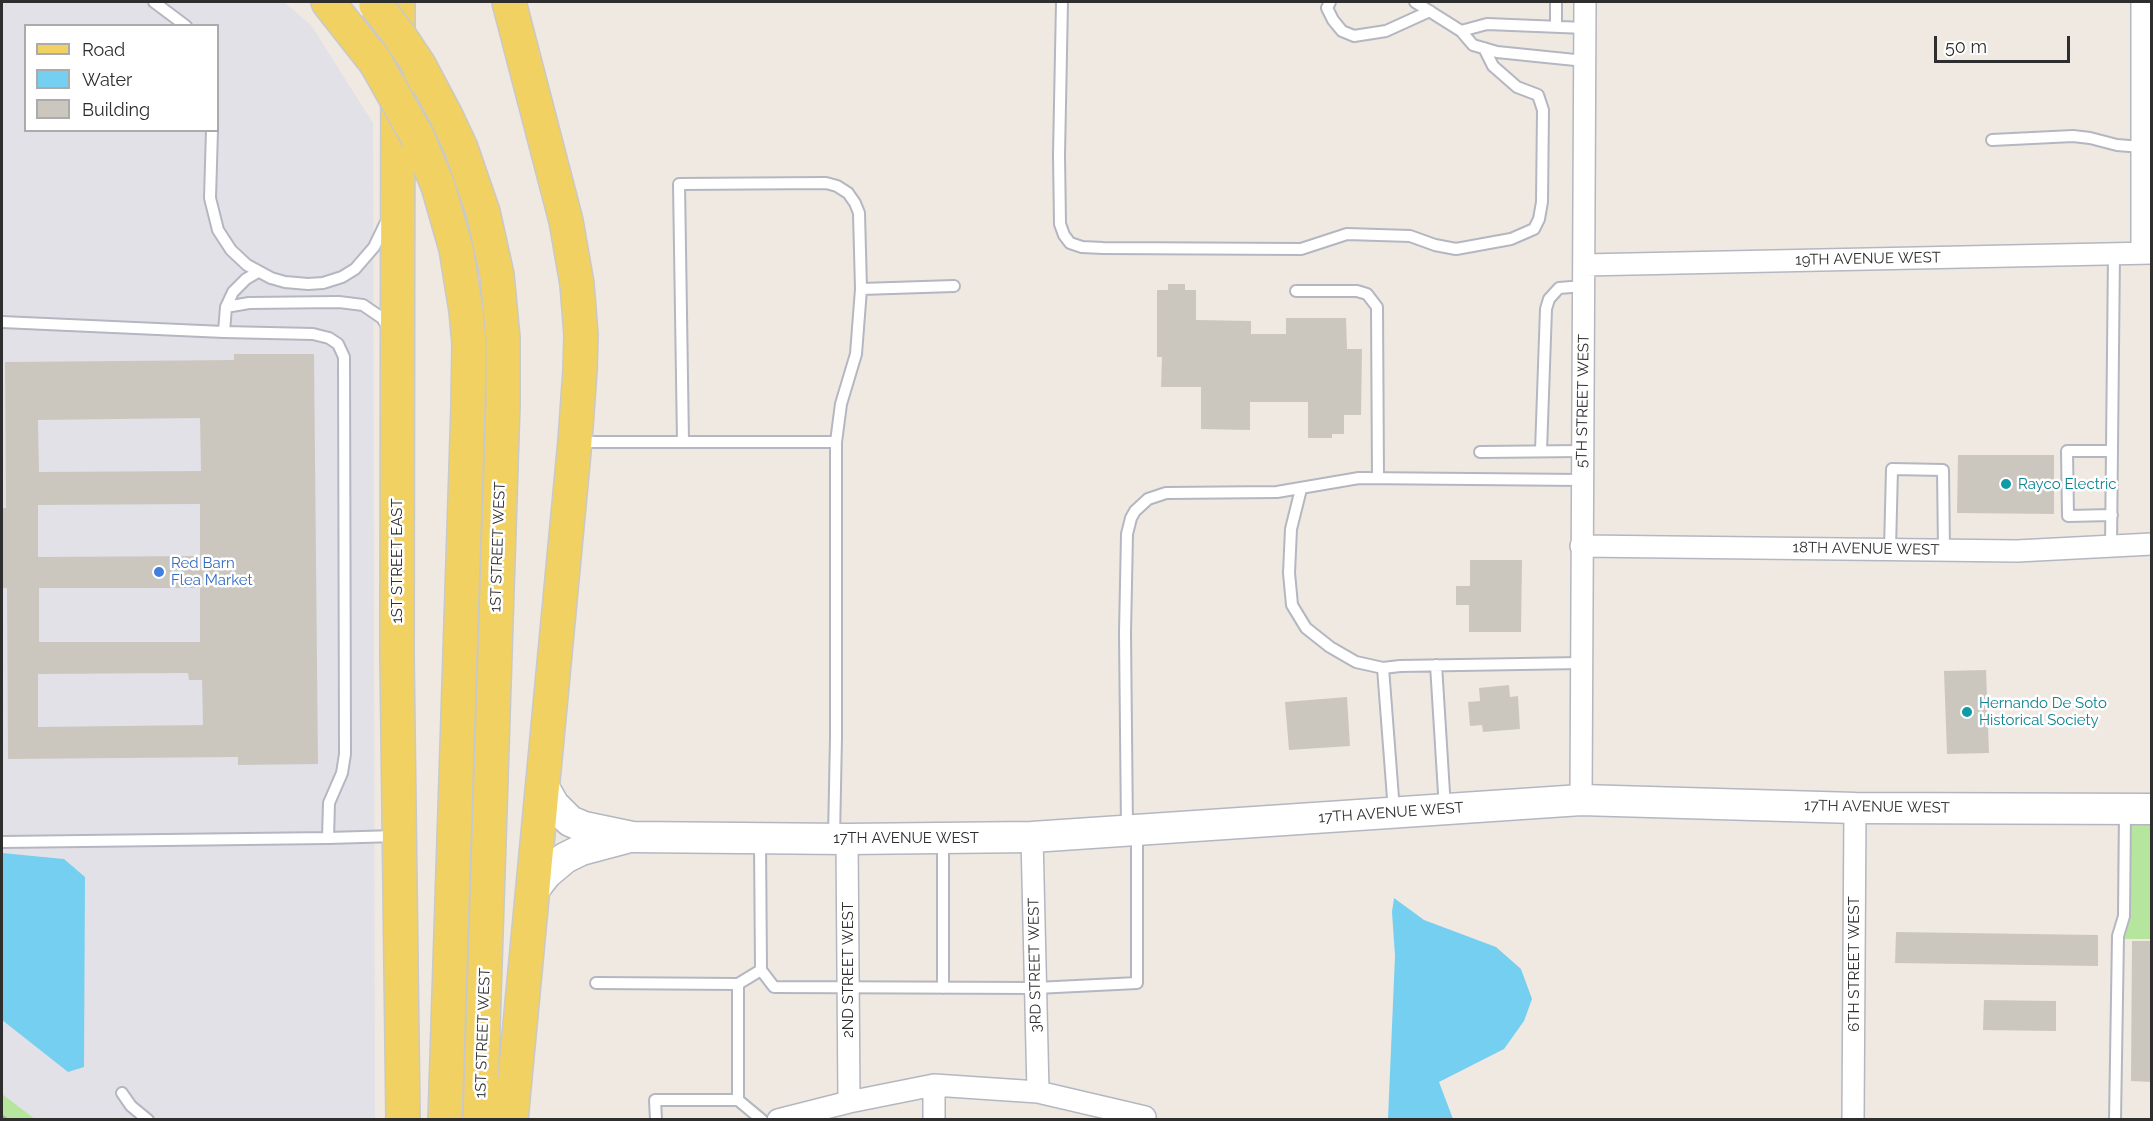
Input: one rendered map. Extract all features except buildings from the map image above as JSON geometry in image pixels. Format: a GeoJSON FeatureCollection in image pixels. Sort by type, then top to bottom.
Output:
{"type":"FeatureCollection","features":[{"type":"Feature","properties":{"kind":"main road"},"geometry":{"type":"LineString","coordinates":[[328,2],[376,63],[418,138],[438,186],[456,249],[466,311],[469,343],[468,426],[445,1119]]}},
{"type":"Feature","properties":{"kind":"main road"},"geometry":{"type":"LineString","coordinates":[[509,2],[562,203],[575,267],[581,353],[575,441],[511,1119]]}},
{"type":"Feature","properties":{"kind":"main road","name":"1ST STREET WEST"},"geometry":{"type":"LineString","coordinates":[[382,3],[399,35],[419,65],[461,148],[483,212],[496,275],[503,338],[480,1119]]}},
{"type":"Feature","properties":{"kind":"main road","name":"1ST STREET EAST"},"geometry":{"type":"LineString","coordinates":[[382,3],[397,199],[397,655],[403,1119]]}},
{"type":"Feature","properties":{"kind":"street","name":"5TH STREET WEST"},"geometry":{"type":"LineString","coordinates":[[1581,800],[1585,2]]}},
{"type":"Feature","properties":{"kind":"street"},"geometry":{"type":"LineString","coordinates":[[2142,2],[2142,147],[2147,253]]}},
{"type":"Feature","properties":{"kind":"street","name":"19TH AVENUE WEST"},"geometry":{"type":"LineString","coordinates":[[1584,265],[2147,253]]}},
{"type":"Feature","properties":{"kind":"street","name":"18TH AVENUE WEST"},"geometry":{"type":"LineString","coordinates":[[1581,546],[2017,551],[2151,544]]}},
{"type":"Feature","properties":{"kind":"street","name":"17TH AVENUE WEST"},"geometry":{"type":"LineString","coordinates":[[543,786],[554,805],[570,821],[584,827],[632,837],[841,839],[1032,837],[1581,800],[1855,808],[2138,809]]}},
{"type":"Feature","properties":{"kind":"street","name":"6TH STREET WEST"},"geometry":{"type":"LineString","coordinates":[[1853,1119],[1855,808]]}},
{"type":"Feature","properties":{"kind":"street","name":"17TH AVENUE WEST"},"geometry":{"type":"LineString","coordinates":[[532,892],[554,866],[572,854],[632,837]]}},
{"type":"Feature","properties":{"kind":"street","name":"3RD STREET WEST"},"geometry":{"type":"LineString","coordinates":[[1032,837],[1038,1092]]}},
{"type":"Feature","properties":{"kind":"street","name":"2ND STREET WEST"},"geometry":{"type":"LineString","coordinates":[[841,839],[848,988],[849,1102]]}},
{"type":"Feature","properties":{"kind":"street"},"geometry":{"type":"LineString","coordinates":[[934,1085],[934,1119]]}},
{"type":"Feature","properties":{"kind":"street"},"geometry":{"type":"LineString","coordinates":[[778,1119],[934,1085],[1038,1092],[1145,1118]]}},
{"type":"Feature","properties":{"kind":"lane"},"geometry":{"type":"LineString","coordinates":[[154,2],[183,24]]}},
{"type":"Feature","properties":{"kind":"lane"},"geometry":{"type":"LineString","coordinates":[[1062,2],[1060,224],[1070,243],[1082,247],[1301,249],[1347,234],[1410,236],[1435,245],[1456,249],[1511,239],[1534,229],[1539,219],[1542,202],[1543,110],[1538,95],[1517,87],[1493,66],[1484,48]]}},
{"type":"Feature","properties":{"kind":"lane"},"geometry":{"type":"LineString","coordinates":[[1330,2],[1328,8],[1333,20],[1342,31],[1354,36],[1386,31],[1430,11]]}},
{"type":"Feature","properties":{"kind":"lane"},"geometry":{"type":"LineString","coordinates":[[1415,2],[1461,31],[1473,45],[1497,52],[1585,61]]}},
{"type":"Feature","properties":{"kind":"lane"},"geometry":{"type":"LineString","coordinates":[[1556,2],[1556,27]]}},
{"type":"Feature","properties":{"kind":"lane"},"geometry":{"type":"LineString","coordinates":[[1461,31],[1488,24],[1585,28]]}},
{"type":"Feature","properties":{"kind":"lane"},"geometry":{"type":"LineString","coordinates":[[212,132],[210,198],[218,230],[231,250],[247,265],[271,278],[285,282],[323,283],[342,277],[355,269],[374,247],[397,199]]}},
{"type":"Feature","properties":{"kind":"lane"},"geometry":{"type":"LineString","coordinates":[[1992,140],[2073,136],[2117,145],[2142,147]]}},
{"type":"Feature","properties":{"kind":"lane"},"geometry":{"type":"LineString","coordinates":[[683,442],[679,184],[826,183],[837,186],[848,193],[859,213],[861,289],[857,347],[841,404],[836,442],[836,737],[841,839]]}},
{"type":"Feature","properties":{"kind":"lane"},"geometry":{"type":"LineString","coordinates":[[2112,546],[2114,253]]}},
{"type":"Feature","properties":{"kind":"lane"},"geometry":{"type":"LineString","coordinates":[[224,332],[226,307],[233,292],[246,279],[258,272]]}},
{"type":"Feature","properties":{"kind":"lane"},"geometry":{"type":"LineString","coordinates":[[861,289],[954,286]]}},
{"type":"Feature","properties":{"kind":"lane"},"geometry":{"type":"LineString","coordinates":[[1541,452],[1546,309],[1549,299],[1559,288],[1584,286]]}},
{"type":"Feature","properties":{"kind":"lane"},"geometry":{"type":"LineString","coordinates":[[1296,291],[1357,291],[1367,294],[1377,307],[1378,478]]}},
{"type":"Feature","properties":{"kind":"lane"},"geometry":{"type":"LineString","coordinates":[[226,307],[249,303],[295,302],[339,302],[363,305],[382,318],[397,341]]}},
{"type":"Feature","properties":{"kind":"lane"},"geometry":{"type":"LineString","coordinates":[[2,322],[313,334],[329,338],[338,344],[344,357],[345,754],[342,773],[329,803],[328,838]]}},
{"type":"Feature","properties":{"kind":"lane"},"geometry":{"type":"LineString","coordinates":[[575,441],[836,442]]}},
{"type":"Feature","properties":{"kind":"lane"},"geometry":{"type":"LineString","coordinates":[[1480,452],[1582,451]]}},
{"type":"Feature","properties":{"kind":"lane"},"geometry":{"type":"LineString","coordinates":[[2112,452],[2067,451],[2068,516],[2112,515]]}},
{"type":"Feature","properties":{"kind":"lane"},"geometry":{"type":"LineString","coordinates":[[1890,549],[1892,469],[1943,470],[1944,550]]}},
{"type":"Feature","properties":{"kind":"lane"},"geometry":{"type":"LineString","coordinates":[[760,838],[761,970],[774,987],[1036,988],[1137,983],[1125,633],[1127,534],[1135,511],[1148,500],[1166,493],[1277,492],[1359,478],[1582,480]]}},
{"type":"Feature","properties":{"kind":"lane"},"geometry":{"type":"LineString","coordinates":[[1300,489],[1291,529],[1289,573],[1292,605],[1306,628],[1330,647],[1356,662],[1383,668],[1581,663]]}},
{"type":"Feature","properties":{"kind":"lane"},"geometry":{"type":"LineString","coordinates":[[1436,665],[1445,809]]}},
{"type":"Feature","properties":{"kind":"lane"},"geometry":{"type":"LineString","coordinates":[[1383,668],[1394,813]]}},
{"type":"Feature","properties":{"kind":"lane"},"geometry":{"type":"LineString","coordinates":[[2115,1119],[2118,936],[2124,916],[2138,809]]}},
{"type":"Feature","properties":{"kind":"lane"},"geometry":{"type":"LineString","coordinates":[[2,842],[177,842],[399,836]]}},
{"type":"Feature","properties":{"kind":"lane"},"geometry":{"type":"LineString","coordinates":[[943,838],[943,988]]}},
{"type":"Feature","properties":{"kind":"lane"},"geometry":{"type":"LineString","coordinates":[[596,983],[738,984],[761,970]]}},
{"type":"Feature","properties":{"kind":"lane"},"geometry":{"type":"LineString","coordinates":[[738,984],[738,1100]]}},
{"type":"Feature","properties":{"kind":"lane"},"geometry":{"type":"LineString","coordinates":[[122,1093],[131,1106],[148,1119]]}},
{"type":"Feature","properties":{"kind":"lane"},"geometry":{"type":"LineString","coordinates":[[656,1119],[656,1100],[738,1100],[762,1119]]}},
{"type":"Feature","properties":{"kind":"shaded area"},"geometry":{"type":"Polygon","coordinates":[[[2,2],[284,2],[311,25],[373,123],[375,1119],[35,1119],[2,1094],[2,1020],[68,1072],[63,859],[2,853],[2,2]]]}},
{"type":"Feature","properties":{"kind":"green space"},"geometry":{"type":"Polygon","coordinates":[[[2118,819],[2151,819],[2151,939],[2117,939],[2118,819]]]}},
{"type":"Feature","properties":{"kind":"green space"},"geometry":{"type":"Polygon","coordinates":[[[2,1094],[35,1119],[2,1119],[2,1094]]]}},
{"type":"Feature","properties":{"kind":"water"},"geometry":{"type":"Polygon","coordinates":[[[2,853],[64,859],[85,877],[84,1067],[68,1072],[2,1020],[2,853]]]}},
{"type":"Feature","properties":{"kind":"water"},"geometry":{"type":"Polygon","coordinates":[[[1394,898],[1424,920],[1496,947],[1521,969],[1532,999],[1524,1021],[1504,1049],[1439,1082],[1453,1119],[1388,1119],[1395,956],[1392,912],[1394,898]]]}},
{"type":"Feature","properties":{"kind":"railway"},"geometry":{"type":"LineString","coordinates":[[2,1117],[6,1120]]}},
{"type":"Feature","properties":{"kind":"place","name":"Rayco Electric"},"geometry":{"type":"Point","coordinates":[2006,484]}},
{"type":"Feature","properties":{"kind":"place","name":"Red Barn Flea Market"},"geometry":{"type":"Point","coordinates":[159,572]}},
{"type":"Feature","properties":{"kind":"place","name":"Hernando De Soto Historical Society"},"geometry":{"type":"Point","coordinates":[1967,712]}}]}
